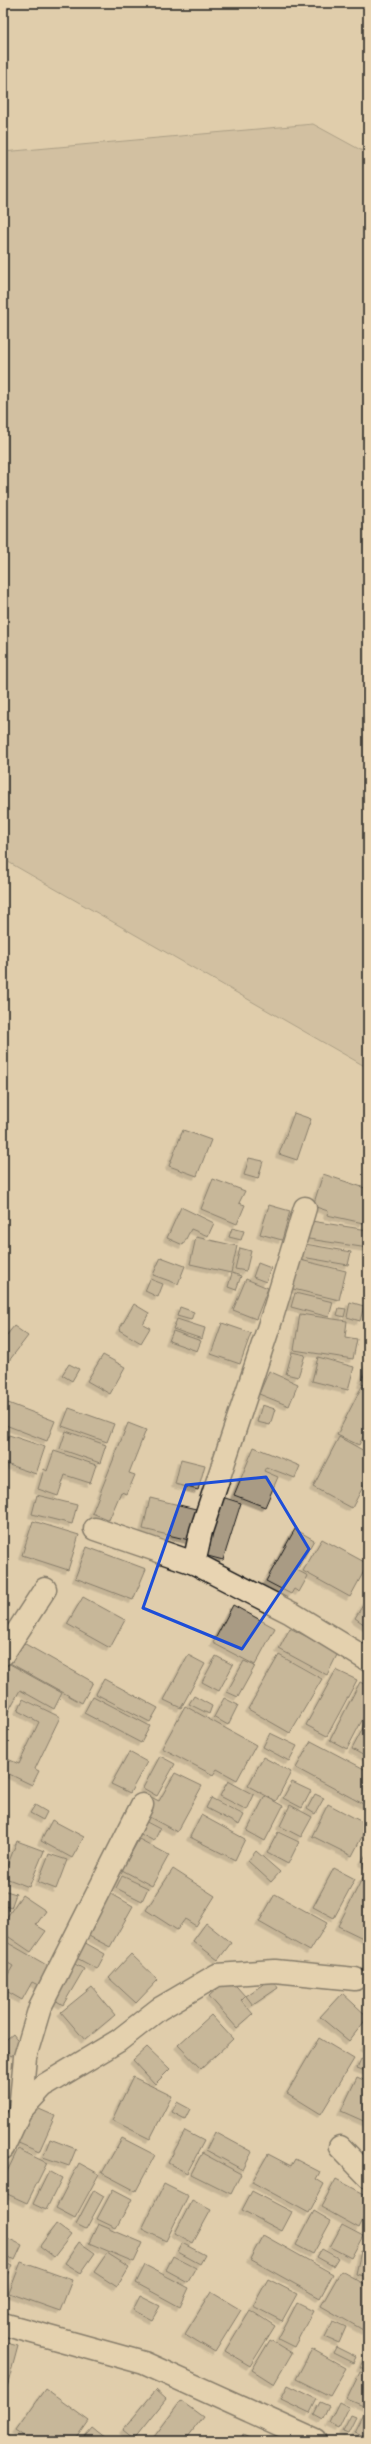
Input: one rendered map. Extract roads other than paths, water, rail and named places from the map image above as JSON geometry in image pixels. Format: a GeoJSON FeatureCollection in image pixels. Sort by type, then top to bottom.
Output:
{"type":"FeatureCollection","features":[{"type":"Feature","properties":{"kind":"street"},"geometry":{"type":"LineString","coordinates":[[194,1563],[201,1531],[267,1332],[304,1208]]}},
{"type":"Feature","properties":{"kind":"street"},"geometry":{"type":"LineString","coordinates":[[95,1530],[194,1563],[291,1613],[368,1660]]}},
{"type":"Feature","properties":{"kind":"street"},"geometry":{"type":"LineString","coordinates":[[3,1654],[45,1589]]}},
{"type":"Feature","properties":{"kind":"street"},"geometry":{"type":"LineString","coordinates":[[20,2112],[25,2057],[40,2007],[142,1805]]}},
{"type":"Feature","properties":{"kind":"street"},"geometry":{"type":"LineString","coordinates":[[3,2148],[20,2112],[43,2086],[118,2041],[159,2009],[217,1975],[275,1971],[355,1979]]}},
{"type":"Feature","properties":{"kind":"street"},"geometry":{"type":"LineString","coordinates":[[340,2147],[368,2176]]}},
{"type":"Feature","properties":{"kind":"street"},"geometry":{"type":"LineString","coordinates":[[3,2324],[144,2363],[316,2441]]}}]}
